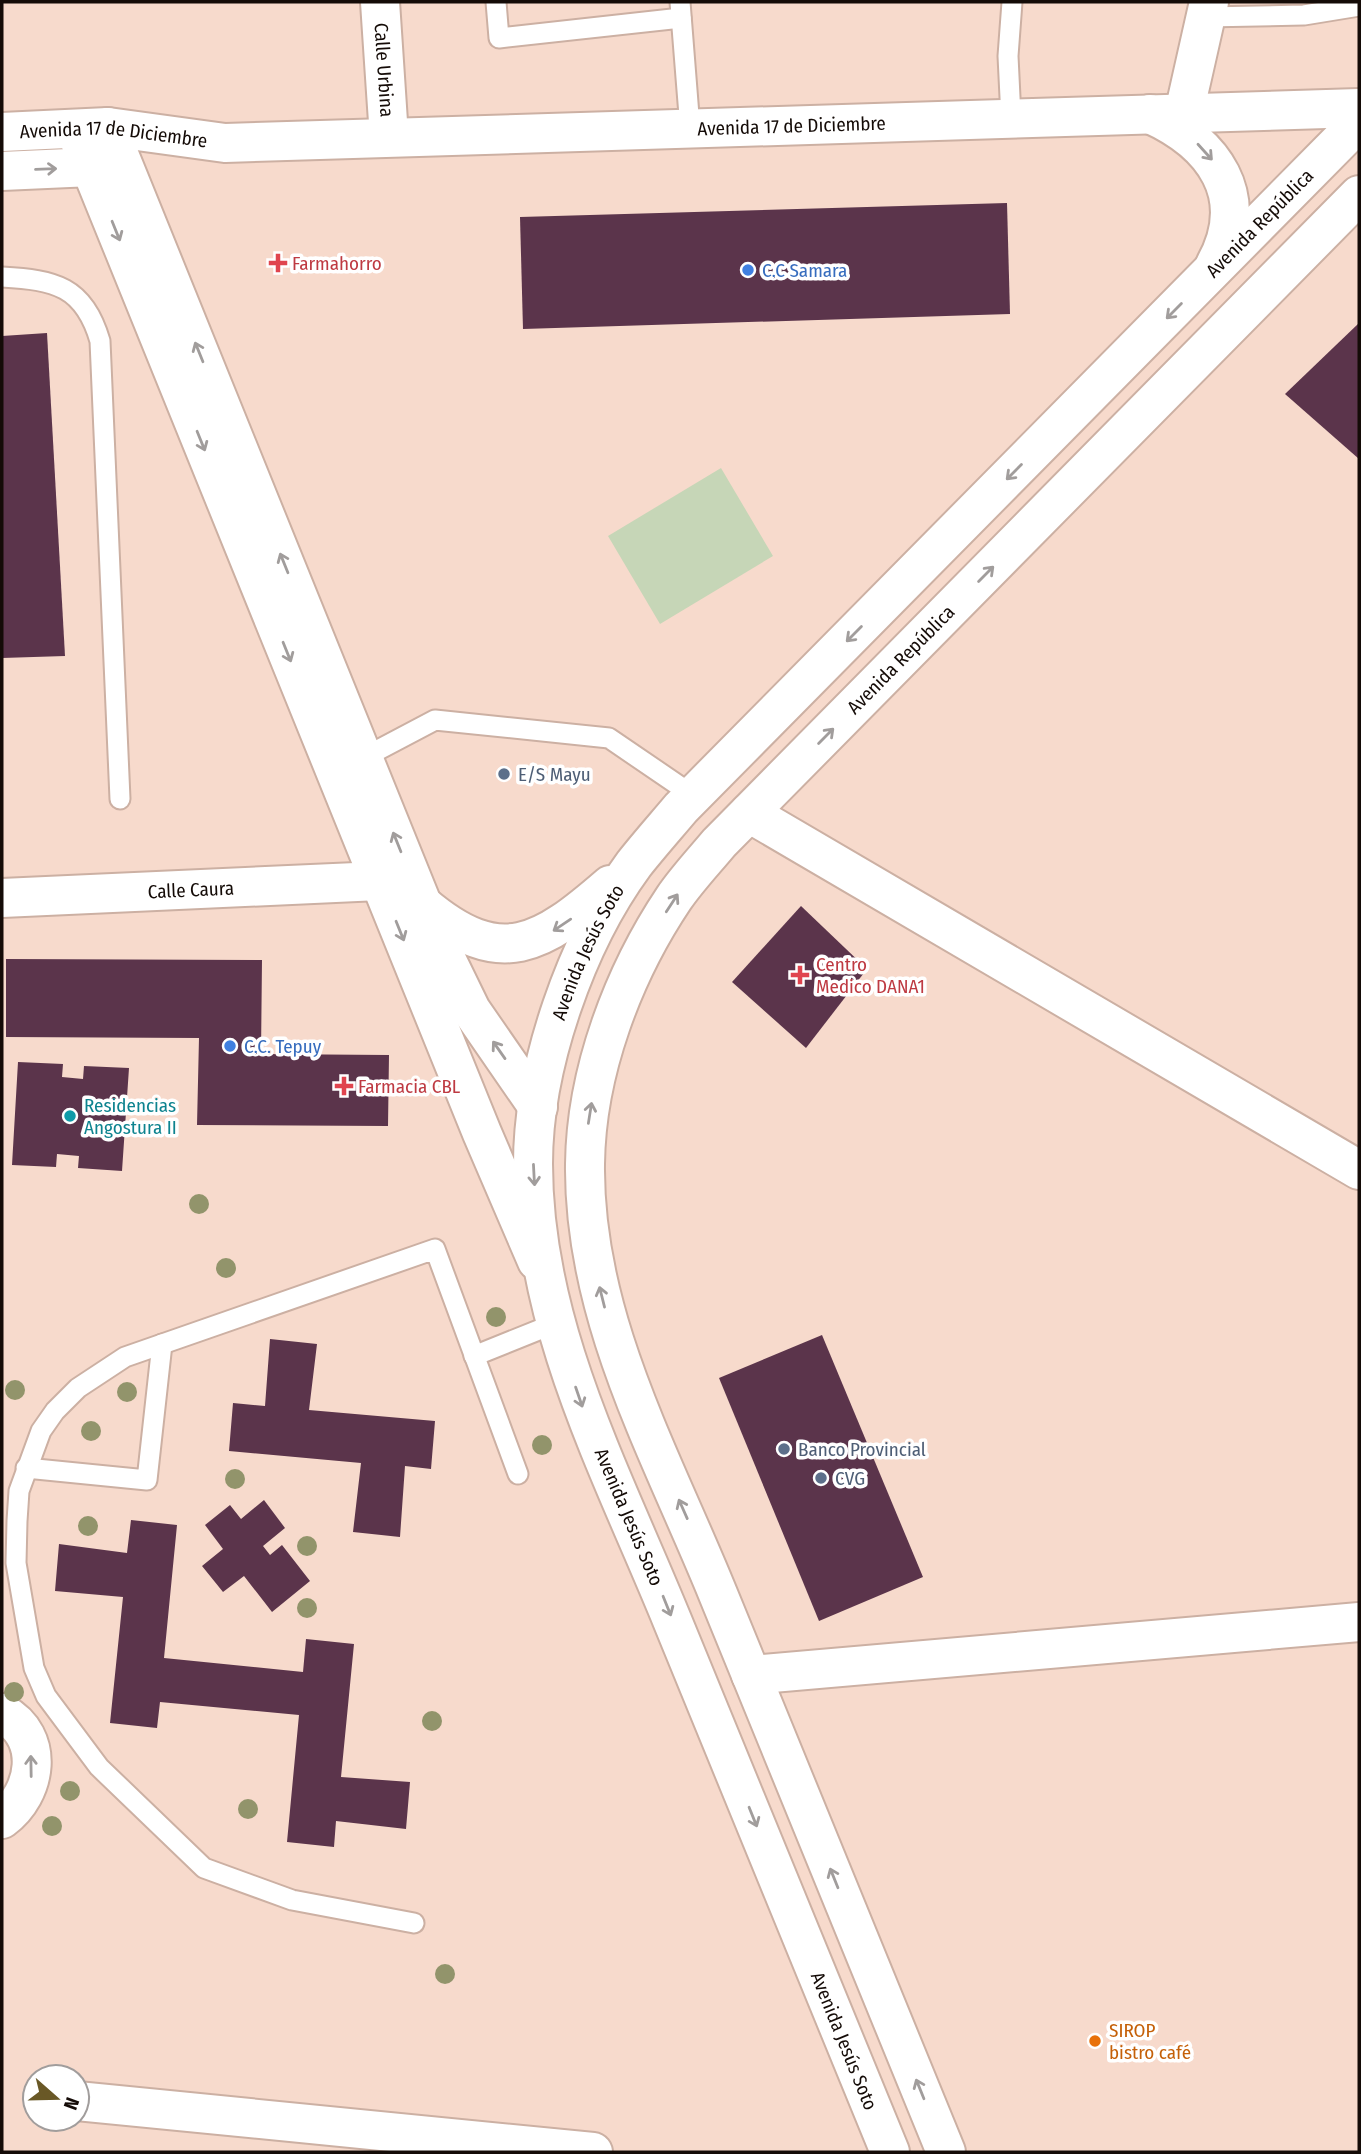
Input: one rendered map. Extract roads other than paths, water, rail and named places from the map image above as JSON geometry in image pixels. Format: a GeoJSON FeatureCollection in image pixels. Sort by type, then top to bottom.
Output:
{"type":"FeatureCollection","features":[{"type":"Feature","properties":{"kind":"street","name":"Calle Urbina"},"geometry":{"type":"LineString","coordinates":[[380,2],[389,137]]}},
{"type":"Feature","properties":{"kind":"street"},"geometry":{"type":"LineString","coordinates":[[1207,9],[1167,114],[1210,155],[1220,171],[1227,191],[1229,229],[1224,248],[1209,275]]}},
{"type":"Feature","properties":{"kind":"street","name":"Avenida 17 de Diciembre"},"geometry":{"type":"LineString","coordinates":[[2,132],[91,128],[225,143],[1359,108]]}},
{"type":"Feature","properties":{"kind":"street","name":"Avenida República"},"geometry":{"type":"LineString","coordinates":[[633,866],[694,796],[1359,122]]}},
{"type":"Feature","properties":{"kind":"street"},"geometry":{"type":"LineString","coordinates":[[91,128],[379,881],[482,1133],[545,1278]]}},
{"type":"Feature","properties":{"kind":"street","name":"Avenida 17 de Diciembre"},"geometry":{"type":"LineString","coordinates":[[2,171],[106,167],[225,143]]}},
{"type":"Feature","properties":{"kind":"street"},"geometry":{"type":"LineString","coordinates":[[106,167],[363,758],[422,905],[471,1010],[569,1157],[587,1205],[595,1268],[622,1363],[946,2152]]}},
{"type":"Feature","properties":{"kind":"street","name":"Avenida República"},"geometry":{"type":"LineString","coordinates":[[587,1205],[585,1164],[589,1115],[601,1061],[622,995],[645,946],[676,896],[719,843],[1359,195]]}},
{"type":"Feature","properties":{"kind":"street"},"geometry":{"type":"LineString","coordinates":[[749,813],[1359,1170]]}},
{"type":"Feature","properties":{"kind":"street"},"geometry":{"type":"LineString","coordinates":[[422,905],[464,935],[487,942],[527,942],[547,935],[569,921],[633,866]]}},
{"type":"Feature","properties":{"kind":"street","name":"Avenida Jesús Soto"},"geometry":{"type":"LineString","coordinates":[[633,866],[600,921],[574,976],[551,1047],[538,1107],[533,1163],[545,1278],[586,1418],[640,1542],[890,2152]]}},
{"type":"Feature","properties":{"kind":"street","name":"Calle Caura"},"geometry":{"type":"LineString","coordinates":[[2,898],[379,881]]}},
{"type":"Feature","properties":{"kind":"street"},"geometry":{"type":"LineString","coordinates":[[751,1675],[1359,1622]]}},
{"type":"Feature","properties":{"kind":"street"},"geometry":{"type":"LineString","coordinates":[[2,1713],[20,1728],[33,1760],[26,1793],[16,1807],[2,1819]]}},
{"type":"Feature","properties":{"kind":"street"},"geometry":{"type":"LineString","coordinates":[[91,2102],[593,2152]]}},
{"type":"Feature","properties":{"kind":"lane"},"geometry":{"type":"LineString","coordinates":[[496,2],[499,38],[680,10],[690,128]]}},
{"type":"Feature","properties":{"kind":"lane"},"geometry":{"type":"LineString","coordinates":[[1011,118],[1008,56],[1012,2]]}},
{"type":"Feature","properties":{"kind":"lane"},"geometry":{"type":"LineString","coordinates":[[1207,9],[1304,15],[1359,6]]}},
{"type":"Feature","properties":{"kind":"lane"},"geometry":{"type":"LineString","coordinates":[[2,277],[28,278],[68,289],[84,302],[94,319],[100,341],[120,799]]}},
{"type":"Feature","properties":{"kind":"lane"},"geometry":{"type":"LineString","coordinates":[[363,758],[435,720],[609,738],[694,796]]}},
{"type":"Feature","properties":{"kind":"lane"},"geometry":{"type":"LineString","coordinates":[[414,1923],[292,1900],[204,1868],[99,1768],[46,1696],[34,1668],[16,1563],[19,1491],[41,1431],[55,1412],[78,1388],[125,1357],[435,1249],[518,1475]]}},
{"type":"Feature","properties":{"kind":"lane"},"geometry":{"type":"LineString","coordinates":[[474,1356],[556,1323]]}},
{"type":"Feature","properties":{"kind":"lane"},"geometry":{"type":"LineString","coordinates":[[26,1468],[147,1480],[162,1344]]}},
{"type":"Feature","properties":{"kind":"place","name":"Farmahorro"},"geometry":{"type":"Point","coordinates":[278,263]}},
{"type":"Feature","properties":{"kind":"place","name":"C.C Samara"},"geometry":{"type":"Point","coordinates":[748,270]}},
{"type":"Feature","properties":{"kind":"place","name":"E/S Mayu"},"geometry":{"type":"Point","coordinates":[504,774]}},
{"type":"Feature","properties":{"kind":"place","name":"Centro Medico DANA1"},"geometry":{"type":"Point","coordinates":[800,975]}},
{"type":"Feature","properties":{"kind":"place","name":"C.C. Tepuy"},"geometry":{"type":"Point","coordinates":[230,1046]}},
{"type":"Feature","properties":{"kind":"place","name":"Farmacia CBL"},"geometry":{"type":"Point","coordinates":[344,1086]}},
{"type":"Feature","properties":{"kind":"place","name":"Residencias Angostura II"},"geometry":{"type":"Point","coordinates":[70,1116]}},
{"type":"Feature","properties":{"kind":"place","name":"Banco Provincial"},"geometry":{"type":"Point","coordinates":[784,1449]}},
{"type":"Feature","properties":{"kind":"place","name":"CVG"},"geometry":{"type":"Point","coordinates":[821,1478]}},
{"type":"Feature","properties":{"kind":"place","name":"SIROP bistro café"},"geometry":{"type":"Point","coordinates":[1095,2041]}}]}
